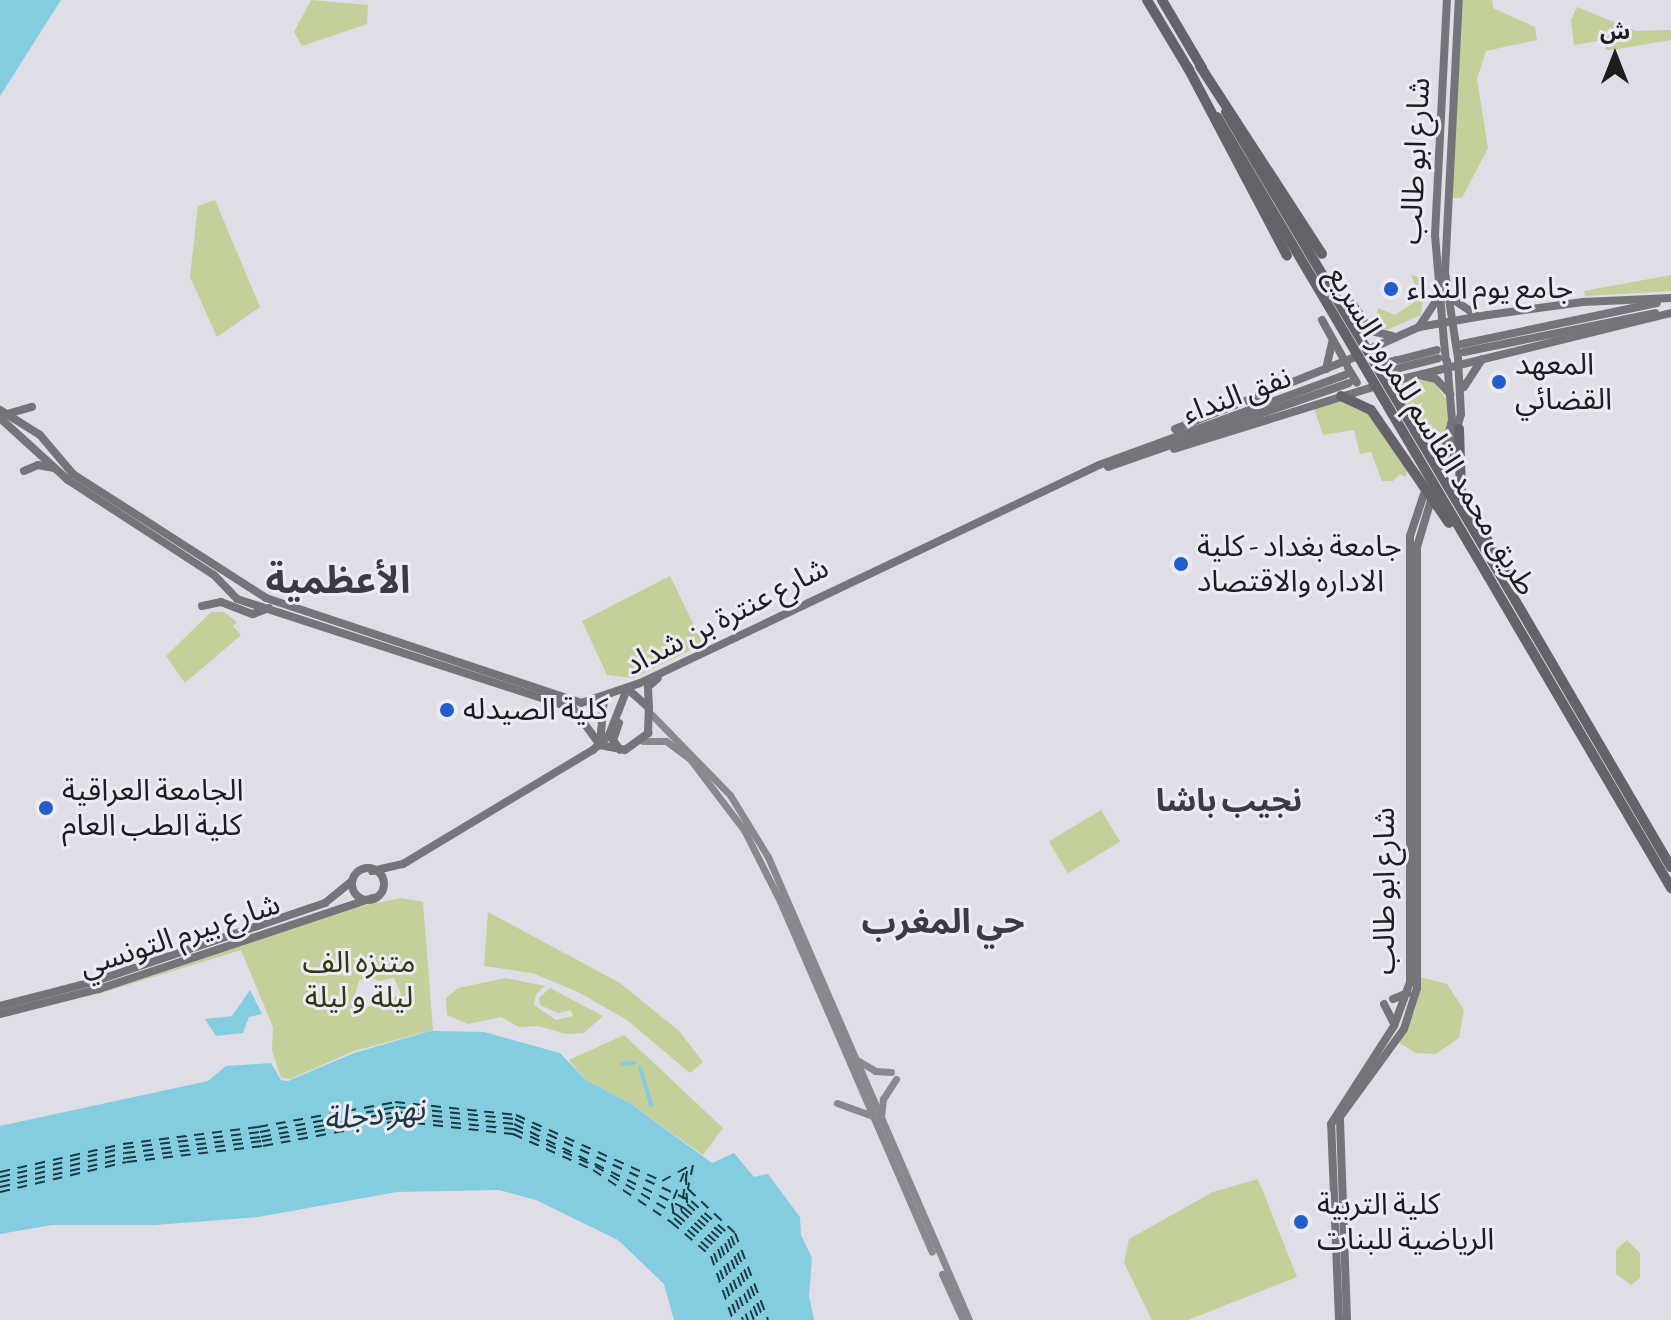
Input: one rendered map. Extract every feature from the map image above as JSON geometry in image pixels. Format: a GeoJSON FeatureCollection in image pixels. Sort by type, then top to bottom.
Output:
{"type":"FeatureCollection","features":[{"type":"Feature","properties":{"kind":"highway","name":"طريق محمد القاسم للمرور السريع"},"geometry":{"type":"LineString","coordinates":[[1147,0],[1188,68],[1222,114]]}},
{"type":"Feature","properties":{"kind":"highway","name":"طريق محمد القاسم للمرور السريع"},"geometry":{"type":"LineString","coordinates":[[1162,0],[1200,66],[1222,114],[1671,888]]}},
{"type":"Feature","properties":{"kind":"highway"},"geometry":{"type":"LineString","coordinates":[[1200,66],[1322,254]]}},
{"type":"Feature","properties":{"kind":"highway"},"geometry":{"type":"LineString","coordinates":[[1188,68],[1287,256]]}},
{"type":"Feature","properties":{"kind":"highway"},"geometry":{"type":"LineString","coordinates":[[1355,376],[1371,410],[1489,575]]}},
{"type":"Feature","properties":{"kind":"highway"},"geometry":{"type":"LineString","coordinates":[[1341,396],[1371,410]]}},
{"type":"Feature","properties":{"kind":"highway"},"geometry":{"type":"LineString","coordinates":[[1459,429],[1461,492],[1552,652],[1563,682]]}},
{"type":"Feature","properties":{"kind":"highway","name":"طريق محمد القاسم للمرور السريع"},"geometry":{"type":"LineString","coordinates":[[1489,575],[1563,682],[1671,867]]}},
{"type":"Feature","properties":{"kind":"main road","name":"شارع ابو طالب"},"geometry":{"type":"LineString","coordinates":[[1442,358],[1444,342],[1435,235],[1447,0]]}},
{"type":"Feature","properties":{"kind":"main road","name":"شارع ابو طالب"},"geometry":{"type":"LineString","coordinates":[[1459,0],[1448,295],[1459,351]]}},
{"type":"Feature","properties":{"kind":"main road"},"geometry":{"type":"LineString","coordinates":[[1448,295],[1464,311],[1488,315]]}},
{"type":"Feature","properties":{"kind":"main road"},"geometry":{"type":"LineString","coordinates":[[1419,327],[1438,298]]}},
{"type":"Feature","properties":{"kind":"main road"},"geometry":{"type":"LineString","coordinates":[[1370,349],[1419,327],[1488,315],[1583,302],[1671,299]]}},
{"type":"Feature","properties":{"kind":"main road"},"geometry":{"type":"LineString","coordinates":[[1390,382],[1407,377],[1459,351],[1671,299]]}},
{"type":"Feature","properties":{"kind":"main road"},"geometry":{"type":"LineString","coordinates":[[1353,304],[1371,331],[1396,335]]}},
{"type":"Feature","properties":{"kind":"main road"},"geometry":{"type":"LineString","coordinates":[[1459,351],[1671,312]]}},
{"type":"Feature","properties":{"kind":"main road"},"geometry":{"type":"LineString","coordinates":[[1462,391],[1475,364],[1486,357],[1671,312]]}},
{"type":"Feature","properties":{"kind":"main road"},"geometry":{"type":"LineString","coordinates":[[1322,320],[1355,376]]}},
{"type":"Feature","properties":{"kind":"main road"},"geometry":{"type":"LineString","coordinates":[[1326,369],[1333,352],[1331,337]]}},
{"type":"Feature","properties":{"kind":"main road"},"geometry":{"type":"LineString","coordinates":[[1459,351],[1486,357]]}},
{"type":"Feature","properties":{"kind":"main road"},"geometry":{"type":"LineString","coordinates":[[1442,358],[1451,397],[1449,444],[1442,470],[1459,429],[1462,391],[1459,351]]}},
{"type":"Feature","properties":{"kind":"main road"},"geometry":{"type":"LineString","coordinates":[[1140,451],[1201,444],[1341,396],[1355,376],[1355,357]]}},
{"type":"Feature","properties":{"kind":"main road"},"geometry":{"type":"LineString","coordinates":[[1382,369],[1442,358]]}},
{"type":"Feature","properties":{"kind":"main road"},"geometry":{"type":"LineString","coordinates":[[1140,451],[1201,417],[1326,369],[1355,376],[1373,387]]}},
{"type":"Feature","properties":{"kind":"main road","name":"نفق النداء"},"geometry":{"type":"LineString","coordinates":[[1140,451],[1355,376]]}},
{"type":"Feature","properties":{"kind":"main road"},"geometry":{"type":"LineString","coordinates":[[1407,377],[1436,379],[1451,397]]}},
{"type":"Feature","properties":{"kind":"main road"},"geometry":{"type":"LineString","coordinates":[[1,414],[32,407]]}},
{"type":"Feature","properties":{"kind":"main road"},"geometry":{"type":"LineString","coordinates":[[1,414],[35,431],[73,474],[266,598],[577,702],[604,698],[627,689],[716,778],[751,827],[855,1059],[863,1088]]}},
{"type":"Feature","properties":{"kind":"main road"},"geometry":{"type":"LineString","coordinates":[[1,414],[57,470],[214,575],[237,599],[270,607],[573,708],[600,745],[620,750],[643,741],[674,745],[725,799],[780,901],[963,1320]]}},
{"type":"Feature","properties":{"kind":"main road"},"geometry":{"type":"LineString","coordinates":[[33,443],[35,431]]}},
{"type":"Feature","properties":{"kind":"main road"},"geometry":{"type":"LineString","coordinates":[[33,443],[44,439]]}},
{"type":"Feature","properties":{"kind":"main road","name":"شارع عنترة بن شداد"},"geometry":{"type":"LineString","coordinates":[[600,745],[627,689],[1140,451]]}},
{"type":"Feature","properties":{"kind":"main road","name":"شارع عنترة بن شداد"},"geometry":{"type":"LineString","coordinates":[[650,711],[647,691],[654,681],[1140,451]]}},
{"type":"Feature","properties":{"kind":"main road"},"geometry":{"type":"LineString","coordinates":[[24,471],[38,465],[57,470]]}},
{"type":"Feature","properties":{"kind":"main road","name":"شارع ابو طالب"},"geometry":{"type":"LineString","coordinates":[[1339,1320],[1334,1267],[1331,1124],[1394,1026],[1408,993],[1410,536],[1431,491],[1417,547],[1415,1002],[1404,1029],[1345,1108],[1338,1126],[1347,1316]]}},
{"type":"Feature","properties":{"kind":"main road"},"geometry":{"type":"LineString","coordinates":[[202,606],[221,602],[253,614],[270,607]]}},
{"type":"Feature","properties":{"kind":"main road"},"geometry":{"type":"LineString","coordinates":[[600,745],[604,698]]}},
{"type":"Feature","properties":{"kind":"main road"},"geometry":{"type":"LineString","coordinates":[[620,750],[613,740],[623,702]]}},
{"type":"Feature","properties":{"kind":"main road"},"geometry":{"type":"LineString","coordinates":[[643,741],[650,711]]}},
{"type":"Feature","properties":{"kind":"main road"},"geometry":{"type":"LineString","coordinates":[[372,871],[386,884],[373,898],[357,895],[351,882],[357,873],[403,864],[600,745]]}},
{"type":"Feature","properties":{"kind":"main road","name":"شارع بيرم التونسي"},"geometry":{"type":"LineString","coordinates":[[0,1006],[93,982],[325,903],[351,882]]}},
{"type":"Feature","properties":{"kind":"main road","name":"شارع بيرم التونسي"},"geometry":{"type":"LineString","coordinates":[[0,1014],[99,989],[373,898]]}},
{"type":"Feature","properties":{"kind":"main road"},"geometry":{"type":"LineString","coordinates":[[1394,1026],[1388,1002],[1408,993]]}},
{"type":"Feature","properties":{"kind":"main road"},"geometry":{"type":"LineString","coordinates":[[1372,1073],[1404,1008],[1415,1002]]}},
{"type":"Feature","properties":{"kind":"main road"},"geometry":{"type":"LineString","coordinates":[[855,1059],[875,1071],[893,1075],[876,1118],[969,1320]]}},
{"type":"Feature","properties":{"kind":"main road"},"geometry":{"type":"LineString","coordinates":[[837,1103],[876,1118]]}},
{"type":"Feature","properties":{"kind":"main road"},"geometry":{"type":"LineString","coordinates":[[1334,1267],[1340,1271],[1347,1316]]}},
{"type":"Feature","properties":{"kind":"green space"},"geometry":{"type":"Polygon","coordinates":[[[311,0],[368,5],[367,24],[302,46],[294,32],[311,0]]]}},
{"type":"Feature","properties":{"kind":"green space"},"geometry":{"type":"Polygon","coordinates":[[[1461,0],[1492,0],[1493,8],[1535,27],[1537,40],[1486,51],[1477,79],[1488,148],[1462,198],[1452,198],[1461,0]]]}},
{"type":"Feature","properties":{"kind":"green space"},"geometry":{"type":"Polygon","coordinates":[[[1577,7],[1636,31],[1671,30],[1671,40],[1612,50],[1606,50],[1603,40],[1574,45],[1571,20],[1577,7]]]}},
{"type":"Feature","properties":{"kind":"green space"},"geometry":{"type":"Polygon","coordinates":[[[215,200],[260,307],[217,337],[190,277],[198,206],[215,200]]]}},
{"type":"Feature","properties":{"kind":"green space"},"geometry":{"type":"Polygon","coordinates":[[[1411,275],[1425,279],[1421,315],[1387,330],[1375,327],[1378,308],[1395,315],[1413,303],[1417,289],[1411,275]]]}},
{"type":"Feature","properties":{"kind":"green space"},"geometry":{"type":"Polygon","coordinates":[[[1671,275],[1671,291],[1585,296],[1584,291],[1671,275]]]}},
{"type":"Feature","properties":{"kind":"green space"},"geometry":{"type":"Polygon","coordinates":[[[1423,379],[1433,381],[1446,399],[1448,418],[1437,461],[1393,385],[1423,379]]]}},
{"type":"Feature","properties":{"kind":"green space"},"geometry":{"type":"Polygon","coordinates":[[[1347,400],[1362,406],[1401,457],[1413,455],[1405,477],[1400,474],[1393,481],[1382,481],[1371,452],[1360,454],[1354,430],[1323,435],[1314,408],[1347,400]]]}},
{"type":"Feature","properties":{"kind":"green space"},"geometry":{"type":"Polygon","coordinates":[[[670,576],[703,644],[634,678],[607,675],[582,621],[670,576]]]}},
{"type":"Feature","properties":{"kind":"green space"},"geometry":{"type":"Polygon","coordinates":[[[211,612],[224,612],[237,622],[233,626],[241,635],[185,683],[166,656],[211,612]]]}},
{"type":"Feature","properties":{"kind":"green space"},"geometry":{"type":"Polygon","coordinates":[[[1101,810],[1120,842],[1068,873],[1049,841],[1101,810]]]}},
{"type":"Feature","properties":{"kind":"green space","name":"متنزه الف ليلة و ليلة"},"geometry":{"type":"Polygon","coordinates":[[[401,898],[423,902],[433,1030],[354,1051],[290,1079],[281,1078],[272,1050],[273,1027],[241,950],[76,1001],[352,908],[401,898]]]}},
{"type":"Feature","properties":{"kind":"green space"},"geometry":{"type":"Polygon","coordinates":[[[488,912],[620,983],[679,1031],[703,1062],[690,1073],[627,1020],[578,992],[532,973],[484,966],[488,912]]]}},
{"type":"Feature","properties":{"kind":"green space"},"geometry":{"type":"Polygon","coordinates":[[[1420,977],[1447,984],[1464,1010],[1459,1038],[1436,1054],[1416,1053],[1398,1042],[1415,1011],[1420,977]]]}},
{"type":"Feature","properties":{"kind":"green space"},"geometry":{"type":"Polygon","coordinates":[[[506,978],[545,986],[536,994],[534,1005],[556,1020],[573,1016],[571,1010],[558,1013],[540,1005],[539,998],[550,988],[603,1016],[584,1033],[566,1034],[539,1026],[519,1027],[501,1017],[468,1024],[447,1015],[446,998],[458,988],[506,978]]]}},
{"type":"Feature","properties":{"kind":"green space"},"geometry":{"type":"Polygon","coordinates":[[[624,1035],[723,1128],[703,1155],[631,1104],[586,1080],[569,1060],[624,1035]]]}},
{"type":"Feature","properties":{"kind":"green space"},"geometry":{"type":"Polygon","coordinates":[[[1258,1179],[1297,1277],[1188,1320],[1152,1320],[1124,1263],[1129,1239],[1213,1192],[1258,1179]]]}},
{"type":"Feature","properties":{"kind":"green space"},"geometry":{"type":"Polygon","coordinates":[[[1627,1240],[1640,1253],[1640,1278],[1631,1285],[1616,1274],[1616,1250],[1627,1240]]]}},
{"type":"Feature","properties":{"kind":"water"},"geometry":{"type":"Polygon","coordinates":[[[0,0],[61,0],[0,96],[0,0]]]}},
{"type":"Feature","properties":{"kind":"water"},"geometry":{"type":"Polygon","coordinates":[[[250,990],[262,1014],[249,1017],[243,1033],[216,1036],[205,1019],[232,1016],[250,990]]]}},
{"type":"Feature","properties":{"kind":"water","name":"نهر دجلة"},"geometry":{"type":"Polygon","coordinates":[[[430,1031],[484,1032],[560,1053],[586,1080],[631,1104],[712,1163],[734,1153],[754,1177],[768,1174],[800,1217],[801,1235],[812,1258],[809,1296],[814,1320],[674,1320],[664,1284],[618,1240],[536,1200],[499,1190],[397,1192],[258,1217],[155,1225],[52,1225],[0,1234],[0,1126],[208,1081],[226,1066],[271,1063],[281,1080],[288,1081],[354,1053],[430,1031]]]}},
{"type":"Feature","properties":{"kind":"pier"},"geometry":{"type":"Polygon","coordinates":[[[366,976],[379,981],[394,978],[401,994],[358,1011],[353,1001],[359,981],[366,976]]]}},
{"type":"Feature","properties":{"kind":"waterway"},"geometry":{"type":"LineString","coordinates":[[622,1064],[634,1063]]}},
{"type":"Feature","properties":{"kind":"waterway"},"geometry":{"type":"LineString","coordinates":[[640,1068],[651,1105]]}},
{"type":"Feature","properties":{"kind":"ferry route"},"geometry":{"type":"LineString","coordinates":[[0,1172],[123,1144],[258,1127],[395,1102],[516,1115],[662,1181],[693,1164]]}},
{"type":"Feature","properties":{"kind":"ferry route"},"geometry":{"type":"LineString","coordinates":[[0,1177],[124,1148],[260,1132],[396,1107],[515,1119],[691,1201],[731,1236],[764,1320]]}},
{"type":"Feature","properties":{"kind":"ferry route"},"geometry":{"type":"LineString","coordinates":[[0,1182],[125,1153],[261,1137],[396,1112],[514,1124],[684,1208],[725,1243],[754,1320]]}},
{"type":"Feature","properties":{"kind":"ferry route"},"geometry":{"type":"LineString","coordinates":[[0,1187],[126,1158],[262,1141],[397,1117],[514,1129],[595,1166],[677,1215],[718,1249],[743,1320]]}},
{"type":"Feature","properties":{"kind":"ferry route"},"geometry":{"type":"LineString","coordinates":[[0,1192],[127,1162],[263,1146],[397,1121],[513,1134],[593,1170],[671,1222],[711,1256],[733,1320]]}},
{"type":"Feature","properties":{"kind":"ferry route"},"geometry":{"type":"LineString","coordinates":[[693,1165],[688,1189],[735,1233],[768,1320]]}},
{"type":"Feature","properties":{"kind":"ferry route"},"geometry":{"type":"LineString","coordinates":[[687,1171],[681,1211],[721,1246],[748,1320]]}},
{"type":"Feature","properties":{"kind":"ferry route"},"geometry":{"type":"LineString","coordinates":[[684,1173],[672,1203],[674,1218],[714,1253],[738,1320]]}},
{"type":"Feature","properties":{"kind":"ferry route"},"geometry":{"type":"LineString","coordinates":[[686,1175],[687,1204],[728,1239],[759,1320]]}},
{"type":"Feature","properties":{"kind":"place","name":"جامع يوم النداء"},"geometry":{"type":"Point","coordinates":[1391,289]}},
{"type":"Feature","properties":{"kind":"place","name":"المعهد القضائي"},"geometry":{"type":"Point","coordinates":[1499,382]}},
{"type":"Feature","properties":{"kind":"place","name":"جامعة بغداد - كلية الاداره والاقتصاد"},"geometry":{"type":"Point","coordinates":[1181,564]}},
{"type":"Feature","properties":{"kind":"place","name":"كلية الصيدله"},"geometry":{"type":"Point","coordinates":[447,710]}},
{"type":"Feature","properties":{"kind":"place","name":"الجامعة العراقية كلية الطب العام"},"geometry":{"type":"Point","coordinates":[46,808]}},
{"type":"Feature","properties":{"kind":"place","name":"كلية التربية الرياضية للبنات"},"geometry":{"type":"Point","coordinates":[1301,1222]}},
{"type":"Feature","properties":{"kind":"district","name":"الأعظمية"},"geometry":{"type":"Point","coordinates":[338,583]}},
{"type":"Feature","properties":{"kind":"district","name":"نجيب باشا"},"geometry":{"type":"Point","coordinates":[1229,801]}},
{"type":"Feature","properties":{"kind":"district","name":"حي المغرب"},"geometry":{"type":"Point","coordinates":[943,924]}}]}
